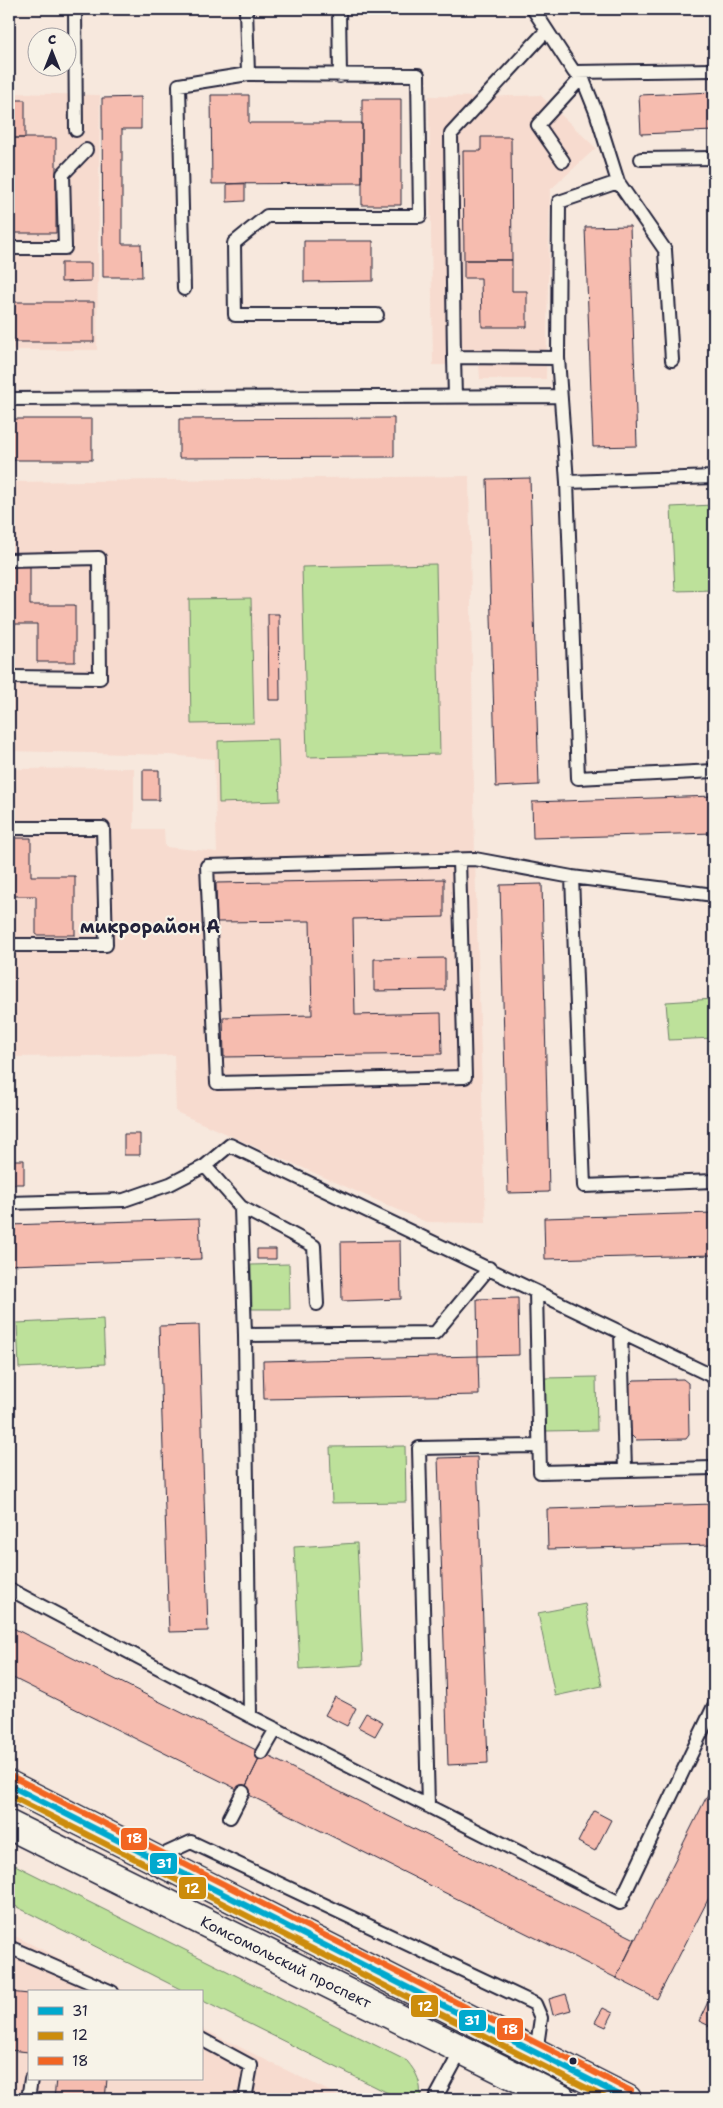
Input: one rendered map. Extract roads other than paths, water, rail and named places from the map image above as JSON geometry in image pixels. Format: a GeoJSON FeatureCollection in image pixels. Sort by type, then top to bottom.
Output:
{"type":"FeatureCollection","features":[{"type":"Feature","properties":{"kind":"main road","name":"Комсомольский проспект"},"geometry":{"type":"LineString","coordinates":[[9,1785],[627,2099]]}},
{"type":"Feature","properties":{"kind":"main road","name":"Комсомольский проспект"},"geometry":{"type":"LineString","coordinates":[[9,1825],[561,2099]]}},
{"type":"Feature","properties":{"kind":"lane"},"geometry":{"type":"LineString","coordinates":[[75,9],[76,130]]}},
{"type":"Feature","properties":{"kind":"lane"},"geometry":{"type":"LineString","coordinates":[[246,9],[248,74]]}},
{"type":"Feature","properties":{"kind":"lane"},"geometry":{"type":"LineString","coordinates":[[338,9],[340,76]]}},
{"type":"Feature","properties":{"kind":"lane"},"geometry":{"type":"LineString","coordinates":[[533,9],[546,31],[578,74],[596,112],[618,182],[665,250],[672,360]]}},
{"type":"Feature","properties":{"kind":"lane"},"geometry":{"type":"LineString","coordinates":[[455,397],[451,134],[546,31]]}},
{"type":"Feature","properties":{"kind":"lane"},"geometry":{"type":"LineString","coordinates":[[578,74],[714,70]]}},
{"type":"Feature","properties":{"kind":"lane"},"geometry":{"type":"LineString","coordinates":[[184,289],[180,85],[248,74],[418,75],[420,216],[267,216],[234,243],[235,315],[378,315]]}},
{"type":"Feature","properties":{"kind":"lane"},"geometry":{"type":"LineString","coordinates":[[563,161],[538,126],[578,74]]}},
{"type":"Feature","properties":{"kind":"lane"},"geometry":{"type":"LineString","coordinates":[[9,248],[65,248],[63,174],[86,150]]}},
{"type":"Feature","properties":{"kind":"lane"},"geometry":{"type":"LineString","coordinates":[[641,159],[714,158]]}},
{"type":"Feature","properties":{"kind":"lane"},"geometry":{"type":"LineString","coordinates":[[618,182],[559,202],[558,358],[567,482],[578,778],[714,771]]}},
{"type":"Feature","properties":{"kind":"lane"},"geometry":{"type":"LineString","coordinates":[[454,357],[558,358]]}},
{"type":"Feature","properties":{"kind":"lane"},"geometry":{"type":"LineString","coordinates":[[9,399],[560,396]]}},
{"type":"Feature","properties":{"kind":"lane"},"geometry":{"type":"LineString","coordinates":[[567,482],[714,477]]}},
{"type":"Feature","properties":{"kind":"lane"},"geometry":{"type":"LineString","coordinates":[[9,560],[99,558],[100,678],[9,677]]}},
{"type":"Feature","properties":{"kind":"lane"},"geometry":{"type":"LineString","coordinates":[[9,828],[104,828],[106,945],[9,945]]}},
{"type":"Feature","properties":{"kind":"lane"},"geometry":{"type":"LineString","coordinates":[[459,860],[465,1077],[217,1084],[207,866],[475,859],[572,877],[714,895]]}},
{"type":"Feature","properties":{"kind":"lane"},"geometry":{"type":"LineString","coordinates":[[572,877],[584,1186],[714,1181]]}},
{"type":"Feature","properties":{"kind":"lane"},"geometry":{"type":"LineString","coordinates":[[9,1203],[124,1200],[170,1184],[205,1166],[230,1145],[714,1377]]}},
{"type":"Feature","properties":{"kind":"lane"},"geometry":{"type":"LineString","coordinates":[[205,1166],[241,1207],[314,1246],[317,1304]]}},
{"type":"Feature","properties":{"kind":"lane"},"geometry":{"type":"LineString","coordinates":[[241,1207],[245,1335],[250,1716]]}},
{"type":"Feature","properties":{"kind":"lane"},"geometry":{"type":"LineString","coordinates":[[245,1335],[435,1333],[489,1268]]}},
{"type":"Feature","properties":{"kind":"lane"},"geometry":{"type":"LineString","coordinates":[[536,1292],[540,1472],[714,1468]]}},
{"type":"Feature","properties":{"kind":"lane"},"geometry":{"type":"LineString","coordinates":[[621,1333],[625,1470]]}},
{"type":"Feature","properties":{"kind":"lane"},"geometry":{"type":"LineString","coordinates":[[428,1806],[419,1448],[538,1446]]}},
{"type":"Feature","properties":{"kind":"lane"},"geometry":{"type":"LineString","coordinates":[[9,1589],[250,1716],[620,1903],[714,1706]]}},
{"type":"Feature","properties":{"kind":"lane"},"geometry":{"type":"LineString","coordinates":[[262,1753],[276,1729]]}},
{"type":"Feature","properties":{"kind":"lane"},"geometry":{"type":"LineString","coordinates":[[230,1817],[243,1792]]}},
{"type":"Feature","properties":{"kind":"lane"},"geometry":{"type":"LineString","coordinates":[[154,1859],[191,1842],[535,2004],[541,2018],[536,2054]]}},
{"type":"Feature","properties":{"kind":"lane"},"geometry":{"type":"LineString","coordinates":[[9,1947],[107,1990]]}},
{"type":"Feature","properties":{"kind":"lane"},"geometry":{"type":"LineString","coordinates":[[202,2039],[251,2066],[245,2099]]}},
{"type":"Feature","properties":{"kind":"lane"},"geometry":{"type":"LineString","coordinates":[[435,2099],[462,2049]]}},
{"type":"Feature","properties":{"kind":"lane"},"geometry":{"type":"LineString","coordinates":[[28,2099],[31,2080]]}},
{"type":"Feature","properties":{"kind":"district","name":"микрорайон А"},"geometry":{"type":"Point","coordinates":[150,927]}}]}
